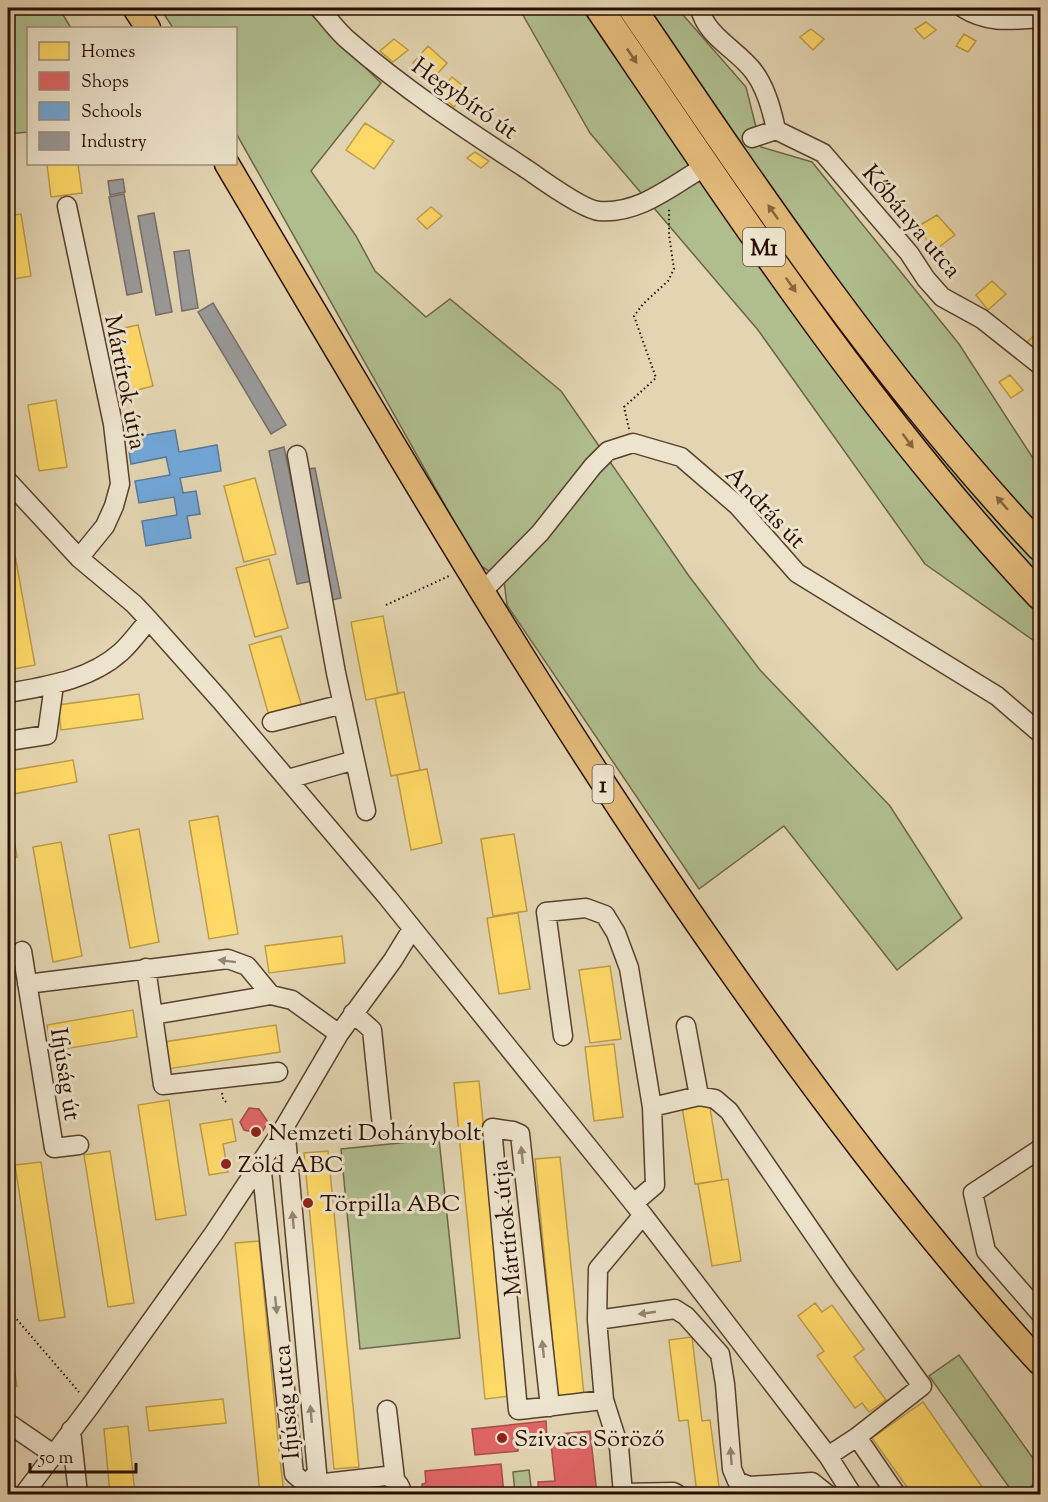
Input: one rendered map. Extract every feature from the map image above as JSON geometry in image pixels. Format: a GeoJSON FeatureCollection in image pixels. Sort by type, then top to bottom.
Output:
{"type":"FeatureCollection","features":[{"type":"Feature","properties":{"kind":"highway","name":"M1"},"geometry":{"type":"LineString","coordinates":[[599,8],[690,143],[821,327],[938,481],[1041,596]]}},
{"type":"Feature","properties":{"kind":"highway","name":"M1"},"geometry":{"type":"LineString","coordinates":[[632,8],[717,133],[835,299],[951,446],[1041,547]]}},
{"type":"Feature","properties":{"kind":"main road"},"geometry":{"type":"LineString","coordinates":[[135,8],[147,27]]}},
{"type":"Feature","properties":{"kind":"main road","name":"1"},"geometry":{"type":"LineString","coordinates":[[228,165],[467,568],[645,849],[804,1075],[897,1195],[1006,1326],[1041,1363]]}},
{"type":"Feature","properties":{"kind":"street","name":"Hegybíró út"},"geometry":{"type":"LineString","coordinates":[[319,8],[348,40],[403,85],[559,191],[596,211],[619,211],[654,198],[667,190]]}},
{"type":"Feature","properties":{"kind":"street"},"geometry":{"type":"LineString","coordinates":[[700,8],[701,16],[714,33],[755,73],[771,106],[776,130],[752,138]]}},
{"type":"Feature","properties":{"kind":"street"},"geometry":{"type":"LineString","coordinates":[[963,8],[976,16],[1008,21],[1041,18]]}},
{"type":"Feature","properties":{"kind":"street","name":"Kőbánya utca"},"geometry":{"type":"LineString","coordinates":[[776,130],[823,153],[909,253],[926,279],[942,297],[982,319],[1041,364]]}},
{"type":"Feature","properties":{"kind":"street"},"geometry":{"type":"LineString","coordinates":[[667,190],[699,170]]}},
{"type":"Feature","properties":{"kind":"street","name":"Mártírok útja"},"geometry":{"type":"LineString","coordinates":[[67,206],[113,424],[120,484],[105,526],[79,558]]}},
{"type":"Feature","properties":{"kind":"street"},"geometry":{"type":"LineString","coordinates":[[482,592],[540,533],[592,466],[608,451],[633,443]]}},
{"type":"Feature","properties":{"kind":"street","name":"András út"},"geometry":{"type":"LineString","coordinates":[[633,443],[681,457],[738,506],[796,573],[997,696],[1041,733]]}},
{"type":"Feature","properties":{"kind":"street"},"geometry":{"type":"LineString","coordinates":[[297,454],[343,704],[366,811]]}},
{"type":"Feature","properties":{"kind":"street"},"geometry":{"type":"LineString","coordinates":[[8,481],[79,558],[134,604],[288,779],[412,928],[638,1209],[828,1456],[852,1494]]}},
{"type":"Feature","properties":{"kind":"street"},"geometry":{"type":"LineString","coordinates":[[8,693],[54,685],[76,678],[100,666],[121,652],[149,620]]}},
{"type":"Feature","properties":{"kind":"street"},"geometry":{"type":"LineString","coordinates":[[8,741],[47,735],[54,685]]}},
{"type":"Feature","properties":{"kind":"street"},"geometry":{"type":"LineString","coordinates":[[272,722],[343,704]]}},
{"type":"Feature","properties":{"kind":"street"},"geometry":{"type":"LineString","coordinates":[[288,779],[355,760]]}},
{"type":"Feature","properties":{"kind":"street"},"geometry":{"type":"LineString","coordinates":[[563,1036],[546,912],[586,908],[605,915],[616,933],[629,968],[652,1107],[655,1185],[598,1269],[597,1320],[604,1400],[620,1447],[623,1494],[674,1492],[677,1494]]}},
{"type":"Feature","properties":{"kind":"street"},"geometry":{"type":"LineString","coordinates":[[24,1494],[214,1233],[285,1126],[339,1034],[402,947],[412,928]]}},
{"type":"Feature","properties":{"kind":"street","name":"Ifjúság út"},"geometry":{"type":"LineString","coordinates":[[22,951],[54,1148],[79,1145]]}},
{"type":"Feature","properties":{"kind":"street"},"geometry":{"type":"LineString","coordinates":[[27,984],[228,958],[247,966],[271,995]]}},
{"type":"Feature","properties":{"kind":"street"},"geometry":{"type":"LineString","coordinates":[[146,968],[163,1085],[278,1072]]}},
{"type":"Feature","properties":{"kind":"street"},"geometry":{"type":"LineString","coordinates":[[153,1015],[271,995],[292,1000],[339,1034]]}},
{"type":"Feature","properties":{"kind":"street"},"geometry":{"type":"LineString","coordinates":[[353,1013],[372,1030],[382,1126]]}},
{"type":"Feature","properties":{"kind":"street"},"geometry":{"type":"LineString","coordinates":[[686,1026],[699,1096]]}},
{"type":"Feature","properties":{"kind":"street"},"geometry":{"type":"LineString","coordinates":[[652,1107],[699,1096],[715,1099],[729,1111],[843,1278],[922,1386],[857,1437],[828,1456]]}},
{"type":"Feature","properties":{"kind":"street","name":"Ifjúság utca"},"geometry":{"type":"LineString","coordinates":[[261,1163],[294,1474],[307,1490],[317,1472],[285,1126]]}},
{"type":"Feature","properties":{"kind":"street","name":"Mártírok útja"},"geometry":{"type":"LineString","coordinates":[[549,1407],[520,1134],[492,1128],[518,1410],[549,1407],[604,1400]]}},
{"type":"Feature","properties":{"kind":"street"},"geometry":{"type":"LineString","coordinates":[[1041,1149],[973,1193],[986,1251],[1041,1314]]}},
{"type":"Feature","properties":{"kind":"street"},"geometry":{"type":"LineString","coordinates":[[597,1320],[675,1309],[686,1316],[720,1354],[725,1384],[732,1469],[737,1480],[748,1486],[812,1482],[827,1494]]}},
{"type":"Feature","properties":{"kind":"street"},"geometry":{"type":"LineString","coordinates":[[387,1410],[399,1487]]}},
{"type":"Feature","properties":{"kind":"street"},"geometry":{"type":"LineString","coordinates":[[8,1424],[53,1454]]}},
{"type":"Feature","properties":{"kind":"street"},"geometry":{"type":"LineString","coordinates":[[71,1430],[78,1494]]}},
{"type":"Feature","properties":{"kind":"street"},"geometry":{"type":"LineString","coordinates":[[857,1437],[896,1494]]}},
{"type":"Feature","properties":{"kind":"street"},"geometry":{"type":"LineString","coordinates":[[307,1490],[386,1476],[399,1487]]}},
{"type":"Feature","properties":{"kind":"path"},"geometry":{"type":"LineString","coordinates":[[633,443],[624,407],[656,378],[634,316],[643,304],[668,281],[674,268],[669,235],[667,190]]}},
{"type":"Feature","properties":{"kind":"path"},"geometry":{"type":"LineString","coordinates":[[386,605],[467,568]]}},
{"type":"Feature","properties":{"kind":"path"},"geometry":{"type":"LineString","coordinates":[[8,1309],[91,1405]]}},
{"type":"Feature","properties":{"kind":"green space"},"geometry":{"type":"Polygon","coordinates":[[[8,8],[59,8],[70,27],[27,27],[27,132],[8,134],[8,8]]]}},
{"type":"Feature","properties":{"kind":"green space"},"geometry":{"type":"Polygon","coordinates":[[[160,8],[305,8],[381,83],[311,171],[356,236],[375,271],[426,317],[450,299],[561,391],[689,576],[760,670],[890,806],[962,918],[897,970],[784,826],[699,889],[507,605],[504,581],[478,564],[237,135],[237,27],[172,27],[160,8]]]}},
{"type":"Feature","properties":{"kind":"green space"},"geometry":{"type":"Polygon","coordinates":[[[519,8],[677,8],[746,87],[761,147],[812,162],[959,344],[1040,469],[1040,645],[925,564],[758,330],[590,133],[519,8]]]}},
{"type":"Feature","properties":{"kind":"green space"},"geometry":{"type":"Polygon","coordinates":[[[439,1139],[460,1338],[360,1349],[341,1149],[439,1139]]]}},
{"type":"Feature","properties":{"kind":"green space"},"geometry":{"type":"Polygon","coordinates":[[[959,1355],[1040,1468],[1040,1480],[1020,1494],[1014,1494],[929,1376],[959,1355]]]}},
{"type":"Feature","properties":{"kind":"green space"},"geometry":{"type":"Polygon","coordinates":[[[529,1470],[532,1494],[515,1494],[513,1472],[529,1470]]]}},
{"type":"Feature","properties":{"kind":"building: Homes"},"geometry":{"type":"Polygon","coordinates":[[[926,22],[936,30],[924,39],[915,29],[926,22]]]}},
{"type":"Feature","properties":{"kind":"building: Homes"},"geometry":{"type":"Polygon","coordinates":[[[811,29],[824,39],[813,50],[800,37],[811,29]]]}},
{"type":"Feature","properties":{"kind":"building: Homes"},"geometry":{"type":"Polygon","coordinates":[[[964,34],[976,41],[968,52],[956,46],[964,34]]]}},
{"type":"Feature","properties":{"kind":"building: Homes"},"geometry":{"type":"Polygon","coordinates":[[[394,39],[408,50],[393,62],[380,51],[394,39]]]}},
{"type":"Feature","properties":{"kind":"building: Homes"},"geometry":{"type":"Polygon","coordinates":[[[428,46],[447,63],[432,80],[413,63],[428,46]]]}},
{"type":"Feature","properties":{"kind":"building: Homes"},"geometry":{"type":"Polygon","coordinates":[[[452,77],[468,90],[454,107],[438,93],[452,77]]]}},
{"type":"Feature","properties":{"kind":"building: Homes"},"geometry":{"type":"Polygon","coordinates":[[[499,120],[511,129],[504,136],[493,128],[499,120]]]}},
{"type":"Feature","properties":{"kind":"building: Homes"},"geometry":{"type":"Polygon","coordinates":[[[365,123],[394,141],[374,169],[346,150],[365,123]]]}},
{"type":"Feature","properties":{"kind":"building: Homes"},"geometry":{"type":"Polygon","coordinates":[[[475,152],[489,161],[481,168],[467,158],[475,152]]]}},
{"type":"Feature","properties":{"kind":"building: Homes"},"geometry":{"type":"Polygon","coordinates":[[[47,165],[78,165],[82,193],[51,197],[47,165]]]}},
{"type":"Feature","properties":{"kind":"building: Homes"},"geometry":{"type":"Polygon","coordinates":[[[431,207],[442,216],[427,229],[417,219],[431,207]]]}},
{"type":"Feature","properties":{"kind":"building: Homes"},"geometry":{"type":"Polygon","coordinates":[[[21,214],[31,276],[8,280],[8,216],[21,214]]]}},
{"type":"Feature","properties":{"kind":"building: Homes"},"geometry":{"type":"Polygon","coordinates":[[[937,215],[955,235],[935,250],[917,227],[937,215]]]}},
{"type":"Feature","properties":{"kind":"building: Homes"},"geometry":{"type":"Polygon","coordinates":[[[992,281],[1006,294],[988,310],[976,295],[992,281]]]}},
{"type":"Feature","properties":{"kind":"building: Homes"},"geometry":{"type":"Polygon","coordinates":[[[138,325],[153,386],[125,393],[110,331],[138,325]]]}},
{"type":"Feature","properties":{"kind":"building: Homes"},"geometry":{"type":"Polygon","coordinates":[[[1035,335],[1040,340],[1040,355],[1027,342],[1035,335]]]}},
{"type":"Feature","properties":{"kind":"building: Homes"},"geometry":{"type":"Polygon","coordinates":[[[1010,375],[1023,390],[1011,398],[999,382],[1010,375]]]}},
{"type":"Feature","properties":{"kind":"building: Homes"},"geometry":{"type":"Polygon","coordinates":[[[56,400],[67,467],[39,471],[28,405],[56,400]]]}},
{"type":"Feature","properties":{"kind":"building: Homes"},"geometry":{"type":"Polygon","coordinates":[[[255,478],[276,554],[244,562],[224,486],[255,478]]]}},
{"type":"Feature","properties":{"kind":"building: Homes"},"geometry":{"type":"Polygon","coordinates":[[[14,550],[35,665],[8,670],[8,551],[14,550]]]}},
{"type":"Feature","properties":{"kind":"building: Homes"},"geometry":{"type":"Polygon","coordinates":[[[269,559],[288,628],[255,637],[236,568],[269,559]]]}},
{"type":"Feature","properties":{"kind":"building: Homes"},"geometry":{"type":"Polygon","coordinates":[[[383,616],[398,694],[366,700],[351,622],[383,616]]]}},
{"type":"Feature","properties":{"kind":"building: Homes"},"geometry":{"type":"Polygon","coordinates":[[[281,636],[302,707],[269,716],[249,645],[281,636]]]}},
{"type":"Feature","properties":{"kind":"building: Homes"},"geometry":{"type":"Polygon","coordinates":[[[404,692],[420,770],[391,776],[375,698],[404,692]]]}},
{"type":"Feature","properties":{"kind":"building: Homes"},"geometry":{"type":"Polygon","coordinates":[[[139,694],[143,719],[61,730],[58,705],[139,694]]]}},
{"type":"Feature","properties":{"kind":"building: Homes"},"geometry":{"type":"Polygon","coordinates":[[[73,760],[77,782],[8,795],[8,771],[73,760]]]}},
{"type":"Feature","properties":{"kind":"building: Homes"},"geometry":{"type":"Polygon","coordinates":[[[427,769],[442,843],[411,850],[397,775],[427,769]]]}},
{"type":"Feature","properties":{"kind":"building: Homes"},"geometry":{"type":"Polygon","coordinates":[[[218,816],[238,934],[209,939],[189,821],[218,816]]]}},
{"type":"Feature","properties":{"kind":"building: Homes"},"geometry":{"type":"Polygon","coordinates":[[[139,829],[159,942],[130,948],[109,835],[139,829]]]}},
{"type":"Feature","properties":{"kind":"building: Homes"},"geometry":{"type":"Polygon","coordinates":[[[13,833],[17,857],[8,858],[8,834],[13,833]]]}},
{"type":"Feature","properties":{"kind":"building: Homes"},"geometry":{"type":"Polygon","coordinates":[[[514,834],[527,911],[493,916],[481,839],[514,834]]]}},
{"type":"Feature","properties":{"kind":"building: Homes"},"geometry":{"type":"Polygon","coordinates":[[[61,842],[82,956],[53,962],[33,847],[61,842]]]}},
{"type":"Feature","properties":{"kind":"building: Homes"},"geometry":{"type":"Polygon","coordinates":[[[518,913],[530,989],[499,994],[487,918],[518,913]]]}},
{"type":"Feature","properties":{"kind":"building: Homes"},"geometry":{"type":"Polygon","coordinates":[[[342,936],[345,963],[269,973],[265,946],[342,936]]]}},
{"type":"Feature","properties":{"kind":"building: Homes"},"geometry":{"type":"Polygon","coordinates":[[[610,966],[621,1039],[590,1043],[579,970],[610,966]]]}},
{"type":"Feature","properties":{"kind":"building: Homes"},"geometry":{"type":"Polygon","coordinates":[[[133,1010],[137,1037],[52,1051],[47,1025],[133,1010]]]}},
{"type":"Feature","properties":{"kind":"building: Homes"},"geometry":{"type":"Polygon","coordinates":[[[276,1025],[280,1052],[167,1069],[164,1042],[276,1025]]]}},
{"type":"Feature","properties":{"kind":"building: Homes"},"geometry":{"type":"Polygon","coordinates":[[[614,1044],[623,1117],[594,1121],[585,1047],[614,1044]]]}},
{"type":"Feature","properties":{"kind":"building: Homes"},"geometry":{"type":"Polygon","coordinates":[[[479,1081],[510,1396],[485,1399],[454,1083],[479,1081]]]}},
{"type":"Feature","properties":{"kind":"building: Homes"},"geometry":{"type":"Polygon","coordinates":[[[169,1100],[186,1215],[156,1220],[138,1105],[169,1100]]]}},
{"type":"Feature","properties":{"kind":"building: Homes"},"geometry":{"type":"Polygon","coordinates":[[[709,1102],[722,1180],[695,1184],[682,1107],[709,1102]]]}},
{"type":"Feature","properties":{"kind":"building: Homes"},"geometry":{"type":"Polygon","coordinates":[[[232,1119],[236,1141],[223,1144],[228,1172],[209,1175],[200,1124],[232,1119]]]}},
{"type":"Feature","properties":{"kind":"building: Homes"},"geometry":{"type":"Polygon","coordinates":[[[110,1151],[134,1303],[108,1307],[84,1155],[110,1151]]]}},
{"type":"Feature","properties":{"kind":"building: Homes"},"geometry":{"type":"Polygon","coordinates":[[[328,1151],[359,1467],[334,1469],[304,1153],[328,1151]]]}},
{"type":"Feature","properties":{"kind":"building: Homes"},"geometry":{"type":"Polygon","coordinates":[[[560,1157],[584,1395],[558,1397],[535,1159],[560,1157]]]}},
{"type":"Feature","properties":{"kind":"building: Homes"},"geometry":{"type":"Polygon","coordinates":[[[41,1162],[65,1317],[39,1321],[15,1165],[41,1162]]]}},
{"type":"Feature","properties":{"kind":"building: Homes"},"geometry":{"type":"Polygon","coordinates":[[[728,1179],[741,1261],[712,1266],[698,1184],[728,1179]]]}},
{"type":"Feature","properties":{"kind":"building: Homes"},"geometry":{"type":"Polygon","coordinates":[[[259,1241],[284,1494],[260,1494],[235,1243],[259,1241]]]}},
{"type":"Feature","properties":{"kind":"building: Homes"},"geometry":{"type":"Polygon","coordinates":[[[815,1303],[822,1312],[832,1305],[864,1349],[854,1357],[886,1400],[869,1412],[862,1403],[855,1408],[817,1356],[824,1351],[798,1316],[815,1303]]]}},
{"type":"Feature","properties":{"kind":"building: Homes"},"geometry":{"type":"Polygon","coordinates":[[[8,1325],[17,1386],[8,1387],[8,1325]]]}},
{"type":"Feature","properties":{"kind":"building: Homes"},"geometry":{"type":"Polygon","coordinates":[[[692,1337],[702,1421],[710,1420],[720,1494],[697,1494],[688,1420],[679,1421],[669,1340],[692,1337]]]}},
{"type":"Feature","properties":{"kind":"building: Homes"},"geometry":{"type":"Polygon","coordinates":[[[223,1399],[226,1423],[149,1431],[146,1407],[223,1399]]]}},
{"type":"Feature","properties":{"kind":"building: Homes"},"geometry":{"type":"Polygon","coordinates":[[[923,1402],[987,1494],[912,1494],[872,1438],[923,1402]]]}},
{"type":"Feature","properties":{"kind":"building: Homes"},"geometry":{"type":"Polygon","coordinates":[[[128,1426],[135,1494],[110,1494],[104,1429],[128,1426]]]}},
{"type":"Feature","properties":{"kind":"building: Shops"},"geometry":{"type":"Polygon","coordinates":[[[249,1108],[259,1109],[268,1122],[261,1134],[244,1130],[240,1122],[249,1108]]]}},
{"type":"Feature","properties":{"kind":"building: Shops"},"geometry":{"type":"Polygon","coordinates":[[[546,1421],[547,1441],[518,1444],[518,1451],[475,1455],[472,1429],[546,1421]]]}},
{"type":"Feature","properties":{"kind":"building: Shops"},"geometry":{"type":"Polygon","coordinates":[[[590,1431],[597,1494],[539,1494],[538,1482],[555,1481],[550,1435],[590,1431]]]}},
{"type":"Feature","properties":{"kind":"building: Shops"},"geometry":{"type":"Polygon","coordinates":[[[501,1464],[504,1494],[423,1494],[422,1484],[426,1483],[425,1471],[501,1464]]]}},
{"type":"Feature","properties":{"kind":"building: Shops"},"geometry":{"type":"Polygon","coordinates":[[[384,1485],[385,1494],[347,1494],[347,1489],[384,1485]]]}},
{"type":"Feature","properties":{"kind":"building: Schools"},"geometry":{"type":"Polygon","coordinates":[[[175,430],[179,452],[217,445],[221,471],[180,478],[183,493],[196,491],[200,514],[187,516],[191,538],[146,546],[142,521],[177,515],[174,497],[139,503],[135,481],[170,475],[166,457],[131,464],[127,438],[175,430]]]}},
{"type":"Feature","properties":{"kind":"building: Industry"},"geometry":{"type":"Polygon","coordinates":[[[123,179],[125,192],[110,195],[108,181],[123,179]]]}},
{"type":"Feature","properties":{"kind":"building: Industry"},"geometry":{"type":"Polygon","coordinates":[[[124,194],[142,292],[127,295],[109,197],[124,194]]]}},
{"type":"Feature","properties":{"kind":"building: Industry"},"geometry":{"type":"Polygon","coordinates":[[[154,213],[172,312],[156,315],[138,216],[154,213]]]}},
{"type":"Feature","properties":{"kind":"building: Industry"},"geometry":{"type":"Polygon","coordinates":[[[189,250],[198,308],[182,311],[174,252],[189,250]]]}},
{"type":"Feature","properties":{"kind":"building: Industry"},"geometry":{"type":"Polygon","coordinates":[[[213,303],[286,425],[271,434],[198,312],[213,303]]]}},
{"type":"Feature","properties":{"kind":"building: Industry"},"geometry":{"type":"Polygon","coordinates":[[[284,447],[312,581],[297,584],[269,451],[284,447]]]}},
{"type":"Feature","properties":{"kind":"building: Industry"},"geometry":{"type":"Polygon","coordinates":[[[315,468],[341,598],[327,601],[301,470],[315,468]]]}},
{"type":"Feature","properties":{"kind":"place","name":"Nemzeti Dohánybolt"},"geometry":{"type":"Point","coordinates":[256,1132]}},
{"type":"Feature","properties":{"kind":"place","name":"Zöld ABC"},"geometry":{"type":"Point","coordinates":[226,1164]}},
{"type":"Feature","properties":{"kind":"place","name":"Törpilla ABC"},"geometry":{"type":"Point","coordinates":[308,1203]}},
{"type":"Feature","properties":{"kind":"place","name":"Szivacs Söröző"},"geometry":{"type":"Point","coordinates":[502,1438]}}]}
